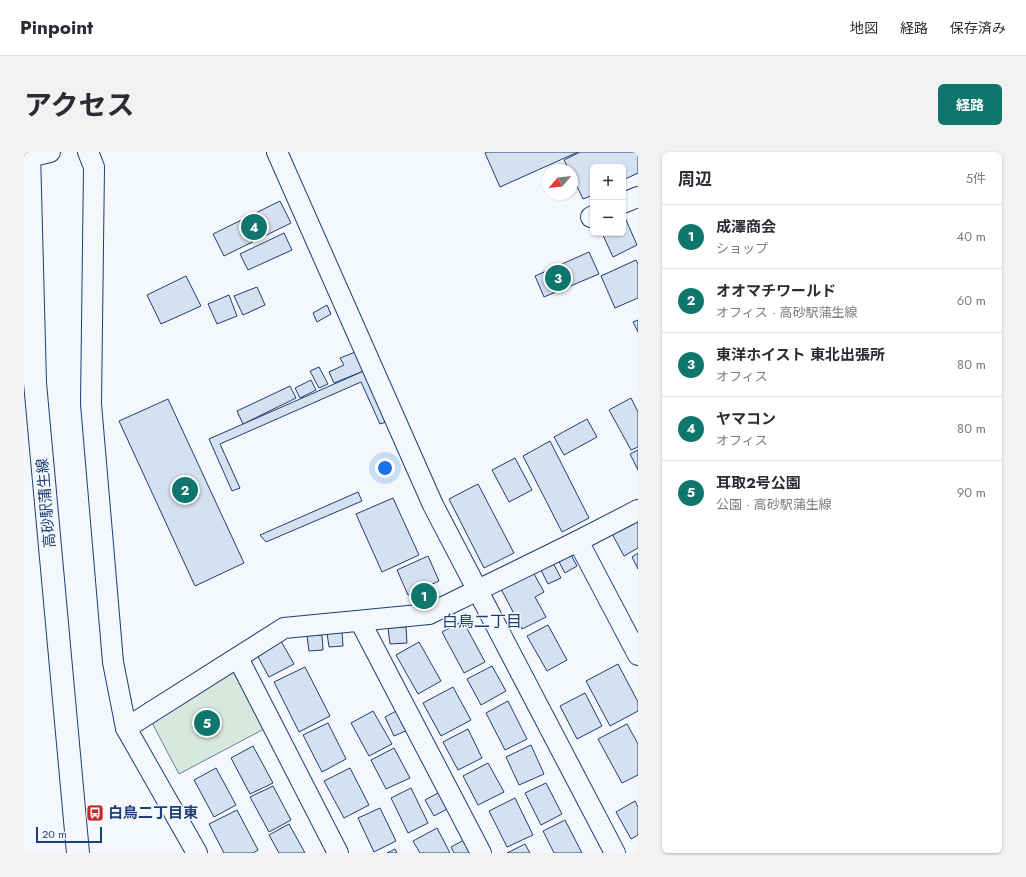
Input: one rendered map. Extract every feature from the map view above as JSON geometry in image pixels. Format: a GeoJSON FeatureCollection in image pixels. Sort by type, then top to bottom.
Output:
{"type":"FeatureCollection","features":[{"type":"Feature","properties":{"kind":"street"},"geometry":{"type":"LineString","coordinates":[[88,152],[94,167],[91,404],[113,662],[126,728],[197,853]]}},
{"type":"Feature","properties":{"kind":"street"},"geometry":{"type":"LineString","coordinates":[[277,152],[433,505],[615,853]]}},
{"type":"Feature","properties":{"kind":"street","name":"高砂駅蒲生線"},"geometry":{"type":"LineString","coordinates":[[36,154],[35,383],[78,853]]}},
{"type":"Feature","properties":{"kind":"street"},"geometry":{"type":"LineString","coordinates":[[626,202],[638,197]]}},
{"type":"Feature","properties":{"kind":"street"},"geometry":{"type":"LineString","coordinates":[[126,728],[284,628],[428,614],[638,510]]}},
{"type":"Feature","properties":{"kind":"street"},"geometry":{"type":"LineString","coordinates":[[578,541],[638,655]]}},
{"type":"Feature","properties":{"kind":"street"},"geometry":{"type":"LineString","coordinates":[[360,621],[481,853]]}},
{"type":"Feature","properties":{"kind":"street"},"geometry":{"type":"LineString","coordinates":[[238,658],[338,853]]}},
{"type":"Feature","properties":{"kind":"shaded area"},"geometry":{"type":"Polygon","coordinates":[[[231,667],[264,729],[179,774],[149,717],[231,667]]]}},
{"type":"Feature","properties":{"kind":"building"},"geometry":{"type":"Polygon","coordinates":[[[578,152],[551,164],[542,164],[542,168],[500,187],[485,153],[578,152]]]}},
{"type":"Feature","properties":{"kind":"building"},"geometry":{"type":"Polygon","coordinates":[[[580,152],[638,152],[638,173],[626,179],[626,164],[590,164],[590,196],[583,199],[578,189],[578,164],[566,164],[564,160],[580,152]]]}},
{"type":"Feature","properties":{"kind":"building"},"geometry":{"type":"Polygon","coordinates":[[[280,201],[291,223],[224,256],[213,234],[280,201]]]}},
{"type":"Feature","properties":{"kind":"building"},"geometry":{"type":"Polygon","coordinates":[[[626,220],[637,245],[613,257],[603,236],[626,236],[626,220]]]}},
{"type":"Feature","properties":{"kind":"building"},"geometry":{"type":"Polygon","coordinates":[[[284,233],[292,250],[248,270],[240,254],[284,233]]]}},
{"type":"Feature","properties":{"kind":"building"},"geometry":{"type":"Polygon","coordinates":[[[589,252],[599,274],[544,297],[535,276],[589,252]]]}},
{"type":"Feature","properties":{"kind":"building"},"geometry":{"type":"Polygon","coordinates":[[[636,260],[638,264],[638,298],[615,308],[601,276],[636,260]]]}},
{"type":"Feature","properties":{"kind":"building"},"geometry":{"type":"Polygon","coordinates":[[[186,276],[201,306],[161,324],[147,295],[186,276]]]}},
{"type":"Feature","properties":{"kind":"building"},"geometry":{"type":"Polygon","coordinates":[[[257,287],[265,305],[243,315],[234,296],[257,287]]]}},
{"type":"Feature","properties":{"kind":"building"},"geometry":{"type":"Polygon","coordinates":[[[229,295],[237,316],[217,324],[208,304],[229,295]]]}},
{"type":"Feature","properties":{"kind":"building"},"geometry":{"type":"Polygon","coordinates":[[[327,305],[331,314],[317,322],[313,313],[327,305]]]}},
{"type":"Feature","properties":{"kind":"building"},"geometry":{"type":"Polygon","coordinates":[[[638,320],[638,332],[633,322],[638,320]]]}},
{"type":"Feature","properties":{"kind":"building"},"geometry":{"type":"Polygon","coordinates":[[[358,351],[366,370],[334,383],[329,372],[344,365],[340,358],[358,351]]]}},
{"type":"Feature","properties":{"kind":"building"},"geometry":{"type":"Polygon","coordinates":[[[319,367],[328,384],[319,388],[310,371],[319,367]]]}},
{"type":"Feature","properties":{"kind":"building"},"geometry":{"type":"Polygon","coordinates":[[[366,370],[389,421],[380,424],[361,382],[220,444],[240,488],[232,491],[209,439],[366,370]]]}},
{"type":"Feature","properties":{"kind":"building"},"geometry":{"type":"Polygon","coordinates":[[[311,380],[316,390],[300,398],[295,388],[311,380]]]}},
{"type":"Feature","properties":{"kind":"building"},"geometry":{"type":"Polygon","coordinates":[[[290,386],[296,398],[243,424],[237,411],[290,386]]]}},
{"type":"Feature","properties":{"kind":"building"},"geometry":{"type":"Polygon","coordinates":[[[631,398],[638,412],[638,447],[631,450],[609,410],[631,398]]]}},
{"type":"Feature","properties":{"kind":"building"},"geometry":{"type":"Polygon","coordinates":[[[168,399],[244,563],[195,586],[119,421],[168,399]]]}},
{"type":"Feature","properties":{"kind":"building"},"geometry":{"type":"Polygon","coordinates":[[[587,419],[597,437],[564,455],[554,437],[587,419]]]}},
{"type":"Feature","properties":{"kind":"building"},"geometry":{"type":"Polygon","coordinates":[[[550,441],[589,518],[562,532],[523,456],[550,441]]]}},
{"type":"Feature","properties":{"kind":"building"},"geometry":{"type":"Polygon","coordinates":[[[638,450],[638,470],[630,454],[638,450]]]}},
{"type":"Feature","properties":{"kind":"building"},"geometry":{"type":"Polygon","coordinates":[[[515,458],[532,490],[509,502],[492,470],[515,458]]]}},
{"type":"Feature","properties":{"kind":"building"},"geometry":{"type":"Polygon","coordinates":[[[478,484],[514,553],[484,568],[449,499],[478,484]]]}},
{"type":"Feature","properties":{"kind":"building"},"geometry":{"type":"Polygon","coordinates":[[[358,492],[362,501],[266,542],[260,535],[358,492]]]}},
{"type":"Feature","properties":{"kind":"building"},"geometry":{"type":"Polygon","coordinates":[[[393,498],[419,555],[382,572],[356,514],[393,498]]]}},
{"type":"Feature","properties":{"kind":"building"},"geometry":{"type":"Polygon","coordinates":[[[638,517],[638,548],[624,556],[611,532],[638,517]]]}},
{"type":"Feature","properties":{"kind":"building"},"geometry":{"type":"Polygon","coordinates":[[[569,551],[577,566],[565,573],[557,558],[569,551]]]}},
{"type":"Feature","properties":{"kind":"building"},"geometry":{"type":"Polygon","coordinates":[[[638,553],[638,569],[632,557],[638,553]]]}},
{"type":"Feature","properties":{"kind":"building"},"geometry":{"type":"Polygon","coordinates":[[[428,556],[439,581],[408,595],[397,570],[428,556]]]}},
{"type":"Feature","properties":{"kind":"building"},"geometry":{"type":"Polygon","coordinates":[[[551,559],[561,578],[548,584],[539,566],[551,559]]]}},
{"type":"Feature","properties":{"kind":"building"},"geometry":{"type":"Polygon","coordinates":[[[533,572],[544,592],[535,597],[546,617],[522,629],[501,589],[533,572]]]}},
{"type":"Feature","properties":{"kind":"building"},"geometry":{"type":"Polygon","coordinates":[[[463,621],[485,662],[464,673],[442,632],[463,621]]]}},
{"type":"Feature","properties":{"kind":"building"},"geometry":{"type":"Polygon","coordinates":[[[548,625],[567,660],[547,671],[527,636],[548,625]]]}},
{"type":"Feature","properties":{"kind":"building"},"geometry":{"type":"Polygon","coordinates":[[[406,627],[407,643],[390,644],[388,628],[406,627]]]}},
{"type":"Feature","properties":{"kind":"building"},"geometry":{"type":"Polygon","coordinates":[[[342,632],[343,646],[329,647],[327,633],[342,632]]]}},
{"type":"Feature","properties":{"kind":"building"},"geometry":{"type":"Polygon","coordinates":[[[322,635],[323,650],[309,651],[307,636],[322,635]]]}},
{"type":"Feature","properties":{"kind":"building"},"geometry":{"type":"Polygon","coordinates":[[[281,641],[294,664],[269,677],[257,655],[281,641]]]}},
{"type":"Feature","properties":{"kind":"building"},"geometry":{"type":"Polygon","coordinates":[[[419,642],[441,681],[418,694],[396,655],[419,642]]]}},
{"type":"Feature","properties":{"kind":"building"},"geometry":{"type":"Polygon","coordinates":[[[618,664],[638,702],[638,711],[610,726],[586,681],[618,664]]]}},
{"type":"Feature","properties":{"kind":"building"},"geometry":{"type":"Polygon","coordinates":[[[492,666],[506,691],[481,705],[467,679],[492,666]]]}},
{"type":"Feature","properties":{"kind":"building"},"geometry":{"type":"Polygon","coordinates":[[[305,667],[330,716],[299,732],[274,682],[305,667]]]}},
{"type":"Feature","properties":{"kind":"building"},"geometry":{"type":"Polygon","coordinates":[[[453,687],[471,720],[441,736],[423,703],[453,687]]]}},
{"type":"Feature","properties":{"kind":"building"},"geometry":{"type":"Polygon","coordinates":[[[585,693],[602,726],[577,739],[560,706],[585,693]]]}},
{"type":"Feature","properties":{"kind":"building"},"geometry":{"type":"Polygon","coordinates":[[[508,701],[527,739],[505,750],[486,713],[508,701]]]}},
{"type":"Feature","properties":{"kind":"building"},"geometry":{"type":"Polygon","coordinates":[[[398,710],[408,730],[394,736],[385,717],[398,710]]]}},
{"type":"Feature","properties":{"kind":"building"},"geometry":{"type":"Polygon","coordinates":[[[373,711],[392,744],[369,756],[351,723],[373,711]]]}},
{"type":"Feature","properties":{"kind":"building"},"geometry":{"type":"Polygon","coordinates":[[[328,723],[346,759],[322,772],[303,735],[328,723]]]}},
{"type":"Feature","properties":{"kind":"building"},"geometry":{"type":"Polygon","coordinates":[[[627,724],[638,744],[638,775],[622,783],[598,739],[627,724]]]}},
{"type":"Feature","properties":{"kind":"building"},"geometry":{"type":"Polygon","coordinates":[[[468,729],[482,758],[458,770],[443,742],[468,729]]]}},
{"type":"Feature","properties":{"kind":"building"},"geometry":{"type":"Polygon","coordinates":[[[531,745],[544,774],[519,785],[506,757],[531,745]]]}},
{"type":"Feature","properties":{"kind":"building"},"geometry":{"type":"Polygon","coordinates":[[[253,746],[273,783],[250,794],[231,758],[253,746]]]}},
{"type":"Feature","properties":{"kind":"building"},"geometry":{"type":"Polygon","coordinates":[[[394,748],[410,778],[386,789],[371,760],[394,748]]]}},
{"type":"Feature","properties":{"kind":"building"},"geometry":{"type":"Polygon","coordinates":[[[488,763],[504,792],[478,805],[463,776],[488,763]]]}},
{"type":"Feature","properties":{"kind":"building"},"geometry":{"type":"Polygon","coordinates":[[[216,768],[236,805],[214,817],[194,780],[216,768]]]}},
{"type":"Feature","properties":{"kind":"building"},"geometry":{"type":"Polygon","coordinates":[[[350,768],[369,805],[344,818],[324,781],[350,768]]]}},
{"type":"Feature","properties":{"kind":"building"},"geometry":{"type":"Polygon","coordinates":[[[546,783],[562,814],[541,825],[525,793],[546,783]]]}},
{"type":"Feature","properties":{"kind":"building"},"geometry":{"type":"Polygon","coordinates":[[[273,786],[291,820],[269,832],[250,797],[273,786]]]}},
{"type":"Feature","properties":{"kind":"building"},"geometry":{"type":"Polygon","coordinates":[[[411,788],[428,823],[408,833],[391,798],[411,788]]]}},
{"type":"Feature","properties":{"kind":"building"},"geometry":{"type":"Polygon","coordinates":[[[440,792],[449,808],[434,816],[425,800],[440,792]]]}},
{"type":"Feature","properties":{"kind":"building"},"geometry":{"type":"Polygon","coordinates":[[[515,798],[533,835],[507,847],[489,811],[515,798]]]}},
{"type":"Feature","properties":{"kind":"building"},"geometry":{"type":"Polygon","coordinates":[[[635,801],[638,807],[638,835],[631,839],[616,812],[635,801]]]}},
{"type":"Feature","properties":{"kind":"building"},"geometry":{"type":"Polygon","coordinates":[[[380,808],[396,841],[374,852],[358,818],[380,808]]]}},
{"type":"Feature","properties":{"kind":"building"},"geometry":{"type":"Polygon","coordinates":[[[237,810],[258,850],[253,853],[224,853],[209,824],[237,810]]]}},
{"type":"Feature","properties":{"kind":"building"},"geometry":{"type":"Polygon","coordinates":[[[565,820],[582,853],[554,853],[543,831],[565,820]]]}},
{"type":"Feature","properties":{"kind":"building"},"geometry":{"type":"Polygon","coordinates":[[[289,824],[305,853],[279,853],[269,835],[289,824]]]}},
{"type":"Feature","properties":{"kind":"building"},"geometry":{"type":"Polygon","coordinates":[[[437,828],[450,853],[420,853],[413,841],[437,828]]]}},
{"type":"Feature","properties":{"kind":"building"},"geometry":{"type":"Polygon","coordinates":[[[464,840],[471,853],[454,853],[451,847],[464,840]]]}},
{"type":"Feature","properties":{"kind":"building"},"geometry":{"type":"Polygon","coordinates":[[[525,844],[530,853],[507,853],[525,844]]]}},
{"type":"Feature","properties":{"kind":"building"},"geometry":{"type":"Polygon","coordinates":[[[395,849],[397,853],[387,853],[395,849]]]}},
{"type":"Feature","properties":{"kind":"place","name":"ヤマコン"},"geometry":{"type":"Point","coordinates":[254,227]}},
{"type":"Feature","properties":{"kind":"place","name":"東洋ホイスト 東北出張所"},"geometry":{"type":"Point","coordinates":[558,278]}},
{"type":"Feature","properties":{"kind":"place","name":"オオマチワールド"},"geometry":{"type":"Point","coordinates":[185,490]}},
{"type":"Feature","properties":{"kind":"place","name":"成澤商会"},"geometry":{"type":"Point","coordinates":[424,596]}},
{"type":"Feature","properties":{"kind":"place","name":"耳取2号公園"},"geometry":{"type":"Point","coordinates":[207,723]}},
{"type":"Feature","properties":{"kind":"place","name":"白鳥二丁目東"},"geometry":{"type":"Point","coordinates":[95,813]}},
{"type":"Feature","properties":{"kind":"district","name":"白鳥二丁目"},"geometry":{"type":"Point","coordinates":[482,621]}}]}
